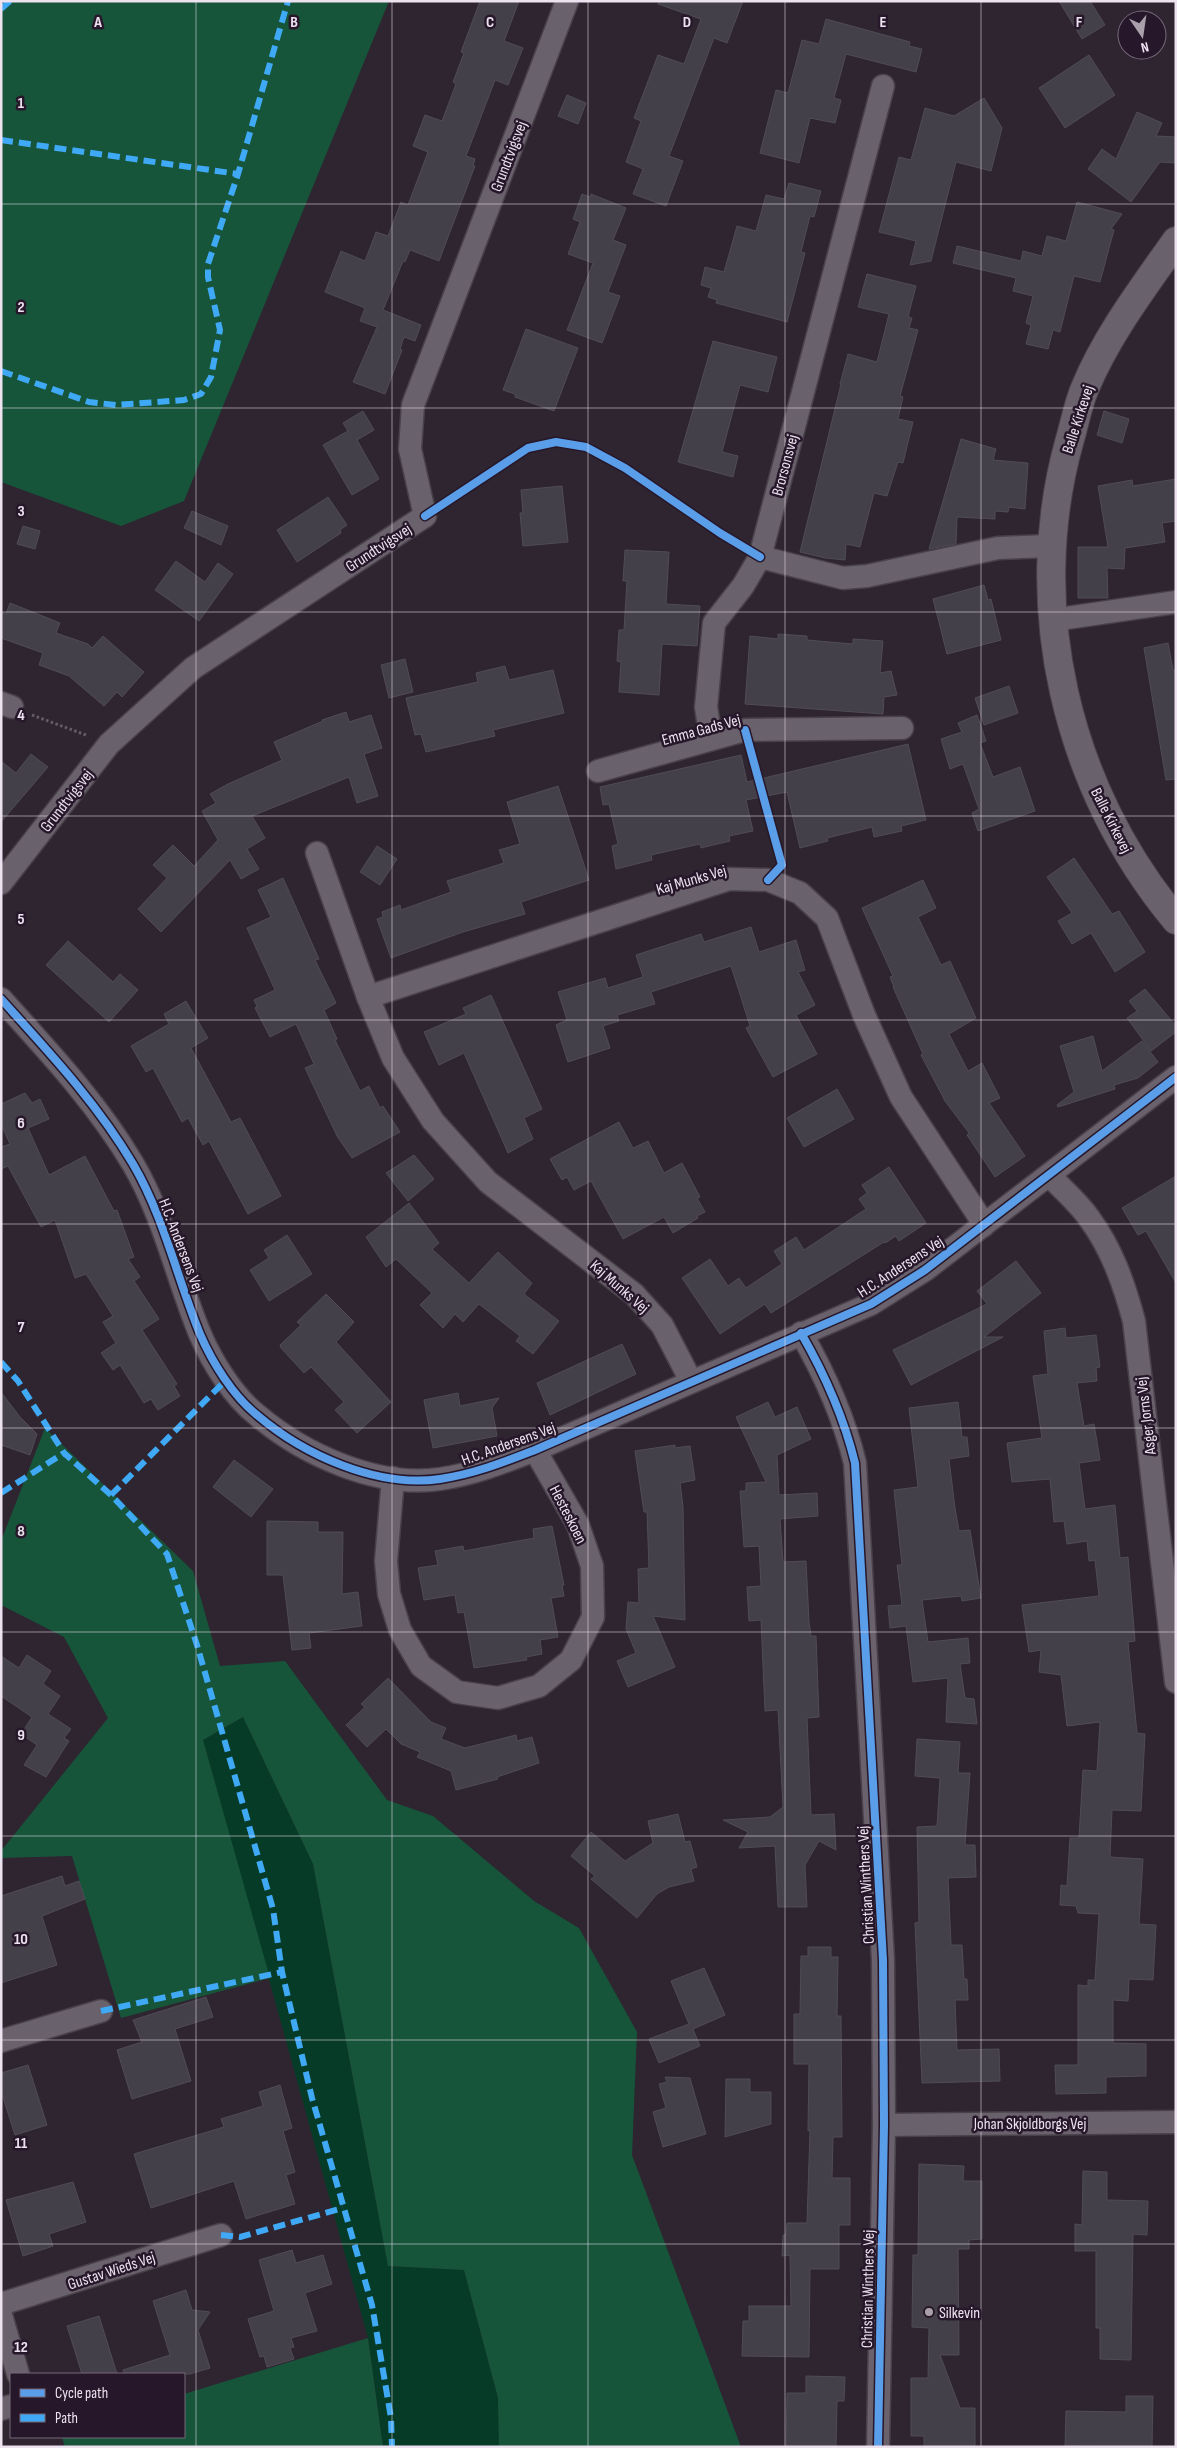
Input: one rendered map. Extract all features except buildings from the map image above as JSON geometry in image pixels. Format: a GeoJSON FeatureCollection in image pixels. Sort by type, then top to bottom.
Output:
{"type":"FeatureCollection","features":[{"type":"Feature","properties":{"kind":"street","name":"Grundtvigsvej"},"geometry":{"type":"LineString","coordinates":[[1,883],[109,744],[193,668],[425,516],[410,449],[413,405],[567,1]]}},
{"type":"Feature","properties":{"kind":"street","name":"Brorsonsvej"},"geometry":{"type":"LineString","coordinates":[[760,557],[883,86]]}},
{"type":"Feature","properties":{"kind":"street","name":"Balle Kirkevej"},"geometry":{"type":"LineString","coordinates":[[1176,241],[1121,319],[1084,389],[1061,471],[1051,546],[1053,620],[1062,686],[1083,761],[1114,829],[1158,899],[1176,920]]}},
{"type":"Feature","properties":{"kind":"street"},"geometry":{"type":"LineString","coordinates":[[760,557],[843,578],[867,576],[998,548],[1051,546]]}},
{"type":"Feature","properties":{"kind":"street","name":"Emma Gads Vej"},"geometry":{"type":"LineString","coordinates":[[711,739],[706,706],[714,624],[743,586],[760,557]]}},
{"type":"Feature","properties":{"kind":"street"},"geometry":{"type":"LineString","coordinates":[[1053,620],[1176,602]]}},
{"type":"Feature","properties":{"kind":"street","name":"Emma Gads Vej"},"geometry":{"type":"LineString","coordinates":[[598,771],[745,730],[902,728]]}},
{"type":"Feature","properties":{"kind":"street","name":"Kaj Munks Vej"},"geometry":{"type":"LineString","coordinates":[[317,853],[368,996],[393,1058],[432,1121],[488,1182],[634,1294],[662,1325],[691,1381]]}},
{"type":"Feature","properties":{"kind":"street","name":"Kaj Munks Vej"},"geometry":{"type":"LineString","coordinates":[[368,996],[729,880],[768,880],[800,893],[827,918],[864,1015],[901,1096],[980,1218],[983,1226]]}},
{"type":"Feature","properties":{"kind":"street","name":"H.C. Andersens Vej"},"geometry":{"type":"LineString","coordinates":[[1,999],[94,1106],[133,1165],[166,1235],[201,1335],[226,1380],[256,1415],[297,1444],[341,1466],[393,1478],[438,1480],[479,1472],[535,1450],[871,1304],[925,1270],[1176,1077]]}},
{"type":"Feature","properties":{"kind":"street","name":"Asger Jorns Vej"},"geometry":{"type":"LineString","coordinates":[[1049,1175],[1089,1217],[1112,1254],[1134,1321],[1176,1682]]}},
{"type":"Feature","properties":{"kind":"street","name":"Christian Winthers Vej"},"geometry":{"type":"LineString","coordinates":[[801,1334],[814,1356],[847,1431],[855,1463],[883,1960],[884,2125],[878,2447]]}},
{"type":"Feature","properties":{"kind":"street","name":"Hesteskoen"},"geometry":{"type":"LineString","coordinates":[[393,1478],[386,1560],[390,1594],[400,1630],[421,1666],[457,1692],[498,1698],[539,1686],[571,1660],[593,1617],[592,1566],[581,1533],[535,1450]]}},
{"type":"Feature","properties":{"kind":"street"},"geometry":{"type":"LineString","coordinates":[[1,2041],[101,2011]]}},
{"type":"Feature","properties":{"kind":"street","name":"Johan Skjoldborgs Vej"},"geometry":{"type":"LineString","coordinates":[[884,2125],[1176,2122]]}},
{"type":"Feature","properties":{"kind":"street","name":"Gustav Wieds Vej"},"geometry":{"type":"LineString","coordinates":[[1,2304],[221,2235]]}},
{"type":"Feature","properties":{"kind":"street"},"geometry":{"type":"LineString","coordinates":[[1,2315],[18,2373]]}},
{"type":"Feature","properties":{"kind":"path"},"geometry":{"type":"LineString","coordinates":[[7,706],[109,744]]}},
{"type":"Feature","properties":{"kind":"green space"},"geometry":{"type":"Polygon","coordinates":[[[1,1],[389,1],[184,501],[121,526],[1,482],[1,1]]]}},
{"type":"Feature","properties":{"kind":"green space"},"geometry":{"type":"Polygon","coordinates":[[[45,1428],[193,1571],[220,1666],[285,1661],[387,1800],[433,1816],[534,1901],[579,1928],[637,2032],[632,2155],[741,2447],[499,2447],[498,2398],[464,2270],[388,2266],[313,1864],[243,1717],[203,1740],[270,1978],[121,2018],[72,1856],[1,1858],[1,1851],[108,1718],[64,1637],[1,1605],[1,1541],[45,1428]]]}},
{"type":"Feature","properties":{"kind":"green space"},"geometry":{"type":"Polygon","coordinates":[[[243,1717],[313,1864],[388,2266],[464,2270],[498,2398],[499,2447],[383,2447],[368,2338],[203,1740],[243,1717]]]}},
{"type":"Feature","properties":{"kind":"green space"},"geometry":{"type":"Polygon","coordinates":[[[368,2338],[383,2447],[65,2447],[62,2438],[185,2438],[185,2394],[368,2338]]]}},
{"type":"Feature","properties":{"kind":"marked path"},"geometry":{"type":"LineString","coordinates":[[1,9],[10,1]]}},
{"type":"Feature","properties":{"kind":"marked path"},"geometry":{"type":"LineString","coordinates":[[1,371],[89,402],[116,405],[184,400],[201,394],[211,377],[220,330],[208,277],[208,264],[238,174],[288,1]]}},
{"type":"Feature","properties":{"kind":"marked path"},"geometry":{"type":"LineString","coordinates":[[1,140],[238,174]]}},
{"type":"Feature","properties":{"kind":"marked path"},"geometry":{"type":"LineString","coordinates":[[1,1362],[18,1381],[64,1453],[111,1495],[167,1554],[197,1645],[273,1909],[282,1972],[312,2098],[372,2305],[391,2418],[392,2447]]}},
{"type":"Feature","properties":{"kind":"marked path"},"geometry":{"type":"LineString","coordinates":[[111,1495],[226,1380]]}},
{"type":"Feature","properties":{"kind":"marked path"},"geometry":{"type":"LineString","coordinates":[[1,1493],[64,1453]]}},
{"type":"Feature","properties":{"kind":"marked path"},"geometry":{"type":"LineString","coordinates":[[101,2011],[282,1972]]}},
{"type":"Feature","properties":{"kind":"marked path"},"geometry":{"type":"LineString","coordinates":[[221,2235],[240,2237],[343,2208]]}},
{"type":"Feature","properties":{"kind":"cycle path"},"geometry":{"type":"LineString","coordinates":[[425,516],[528,448],[556,442],[586,447],[625,468],[720,533],[760,557]]}},
{"type":"Feature","properties":{"kind":"cycle path"},"geometry":{"type":"LineString","coordinates":[[745,730],[782,865],[768,880]]}},
{"type":"Feature","properties":{"kind":"cycle path"},"geometry":{"type":"LineString","coordinates":[[1,999],[88,1099],[133,1164],[162,1226],[200,1334],[217,1367],[240,1398],[276,1430],[319,1455],[367,1473],[391,1478],[416,1480],[440,1479],[477,1471],[535,1450],[871,1304],[925,1270],[1176,1077]]}},
{"type":"Feature","properties":{"kind":"cycle path"},"geometry":{"type":"LineString","coordinates":[[801,1333],[818,1364],[832,1396],[845,1429],[855,1463],[883,1960],[884,2125],[878,2447]]}},
{"type":"Feature","properties":{"kind":"place","name":"Silkevin"},"geometry":{"type":"Point","coordinates":[929,2312]}}]}
